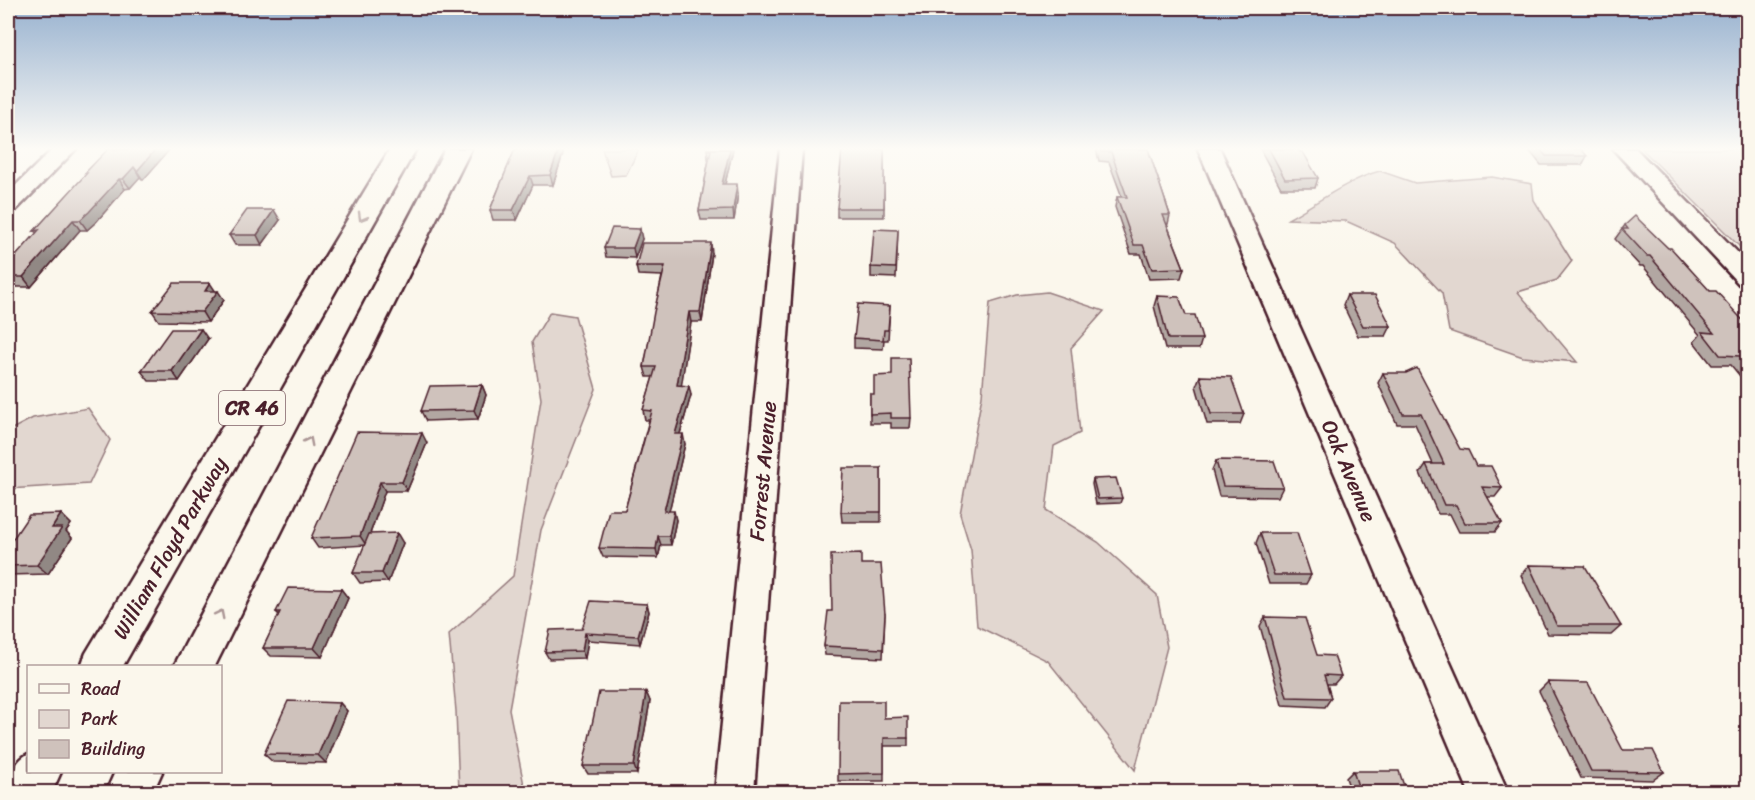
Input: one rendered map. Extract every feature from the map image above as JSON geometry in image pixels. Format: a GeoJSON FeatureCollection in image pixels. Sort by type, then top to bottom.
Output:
{"type":"FeatureCollection","features":[{"type":"Feature","properties":{"kind":"highway","name":"William Floyd Parkway"},"geometry":{"type":"LineString","coordinates":[[101,665],[380,186]]}},
{"type":"Feature","properties":{"kind":"highway","name":"CR 46"},"geometry":{"type":"LineString","coordinates":[[195,665],[439,186]]}},
{"type":"Feature","properties":{"kind":"highway"},"geometry":{"type":"LineString","coordinates":[[27,792],[38,773]]}},
{"type":"Feature","properties":{"kind":"highway"},"geometry":{"type":"LineString","coordinates":[[129,792],[139,773]]}},
{"type":"Feature","properties":{"kind":"street"},"geometry":{"type":"LineString","coordinates":[[8,205],[27,186]]}},
{"type":"Feature","properties":{"kind":"street","name":"Forrest Avenue"},"geometry":{"type":"LineString","coordinates":[[734,792],[789,186]]}},
{"type":"Feature","properties":{"kind":"street","name":"Oak Avenue"},"geometry":{"type":"LineString","coordinates":[[1225,186],[1490,792]]}},
{"type":"Feature","properties":{"kind":"street"},"geometry":{"type":"LineString","coordinates":[[1660,186],[1748,278]]}},
{"type":"Feature","properties":{"kind":"green space"},"geometry":{"type":"Polygon","coordinates":[[[1343,186],[1532,186],[1534,200],[1572,261],[1557,280],[1518,292],[1577,362],[1523,357],[1449,331],[1442,293],[1395,243],[1346,221],[1288,219],[1343,186]]]}},
{"type":"Feature","properties":{"kind":"green space"},"geometry":{"type":"Polygon","coordinates":[[[1679,186],[1747,186],[1747,254],[1679,186]]]}},
{"type":"Feature","properties":{"kind":"green space"},"geometry":{"type":"Polygon","coordinates":[[[1047,292],[1104,311],[1071,348],[1080,433],[1054,446],[1046,510],[1098,542],[1157,595],[1167,647],[1135,770],[1048,661],[977,626],[971,550],[960,514],[982,396],[990,303],[1017,295],[1047,292]]]}},
{"type":"Feature","properties":{"kind":"green space"},"geometry":{"type":"Polygon","coordinates":[[[550,312],[575,316],[596,389],[541,530],[509,709],[524,785],[518,792],[459,792],[456,711],[449,634],[513,576],[541,399],[532,342],[550,312]]]}},
{"type":"Feature","properties":{"kind":"green space"},"geometry":{"type":"Polygon","coordinates":[[[88,408],[110,440],[89,484],[8,489],[8,431],[33,418],[88,408]]]}},
{"type":"Feature","properties":{"kind":"building"},"geometry":{"type":"Polygon","coordinates":[[[75,186],[112,186],[80,220],[73,220],[23,277],[8,277],[8,265],[39,230],[34,231],[75,186]]]}},
{"type":"Feature","properties":{"kind":"building"},"geometry":{"type":"Polygon","coordinates":[[[500,186],[525,186],[513,210],[490,210],[500,186]]]}},
{"type":"Feature","properties":{"kind":"building"},"geometry":{"type":"Polygon","coordinates":[[[704,186],[737,186],[733,210],[699,211],[704,186]]]}},
{"type":"Feature","properties":{"kind":"building"},"geometry":{"type":"Polygon","coordinates":[[[839,186],[884,186],[884,208],[837,208],[839,186]]]}},
{"type":"Feature","properties":{"kind":"building"},"geometry":{"type":"Polygon","coordinates":[[[1123,186],[1160,186],[1170,215],[1163,215],[1184,268],[1152,269],[1143,245],[1134,245],[1117,197],[1127,197],[1123,186]]]}},
{"type":"Feature","properties":{"kind":"building"},"geometry":{"type":"Polygon","coordinates":[[[247,210],[274,210],[257,235],[229,235],[247,210]]]}},
{"type":"Feature","properties":{"kind":"building"},"geometry":{"type":"Polygon","coordinates":[[[1635,216],[1668,248],[1671,248],[1710,291],[1716,291],[1748,326],[1748,365],[1740,356],[1720,355],[1702,332],[1714,333],[1650,256],[1647,256],[1622,229],[1628,229],[1625,225],[1635,216]]]}},
{"type":"Feature","properties":{"kind":"building"},"geometry":{"type":"Polygon","coordinates":[[[612,228],[640,229],[633,248],[604,248],[612,228]]]}},
{"type":"Feature","properties":{"kind":"building"},"geometry":{"type":"Polygon","coordinates":[[[874,229],[898,230],[896,268],[871,267],[874,229]]]}},
{"type":"Feature","properties":{"kind":"building"},"geometry":{"type":"Polygon","coordinates":[[[642,243],[711,243],[700,312],[689,312],[677,385],[689,386],[675,434],[683,434],[664,511],[674,511],[669,536],[658,536],[656,549],[599,548],[609,510],[625,510],[652,411],[643,410],[656,367],[644,367],[665,266],[636,266],[642,243]]]}},
{"type":"Feature","properties":{"kind":"building"},"geometry":{"type":"Polygon","coordinates":[[[174,283],[210,283],[205,291],[218,291],[202,312],[152,311],[174,283]]]}},
{"type":"Feature","properties":{"kind":"building"},"geometry":{"type":"Polygon","coordinates":[[[1347,295],[1375,295],[1391,326],[1363,326],[1347,295]]]}},
{"type":"Feature","properties":{"kind":"building"},"geometry":{"type":"Polygon","coordinates":[[[1157,296],[1179,297],[1186,315],[1195,315],[1202,339],[1168,339],[1157,296]]]}},
{"type":"Feature","properties":{"kind":"building"},"geometry":{"type":"Polygon","coordinates":[[[858,304],[890,306],[888,330],[884,330],[883,340],[854,338],[858,304]]]}},
{"type":"Feature","properties":{"kind":"building"},"geometry":{"type":"Polygon","coordinates":[[[171,329],[201,329],[172,371],[141,371],[171,329]]]}},
{"type":"Feature","properties":{"kind":"building"},"geometry":{"type":"Polygon","coordinates":[[[892,358],[909,358],[911,418],[891,418],[891,413],[870,414],[870,394],[874,394],[874,376],[892,375],[892,358]]]}},
{"type":"Feature","properties":{"kind":"building"},"geometry":{"type":"Polygon","coordinates":[[[1417,368],[1460,449],[1468,450],[1476,466],[1491,466],[1502,488],[1482,487],[1502,523],[1465,523],[1456,505],[1444,505],[1426,464],[1444,464],[1421,414],[1403,414],[1383,373],[1406,373],[1417,368]]]}},
{"type":"Feature","properties":{"kind":"building"},"geometry":{"type":"Polygon","coordinates":[[[1200,376],[1231,377],[1244,414],[1211,414],[1200,376]]]}},
{"type":"Feature","properties":{"kind":"building"},"geometry":{"type":"Polygon","coordinates":[[[482,385],[474,410],[421,411],[430,386],[482,385]]]}},
{"type":"Feature","properties":{"kind":"building"},"geometry":{"type":"Polygon","coordinates":[[[357,432],[422,433],[402,482],[380,482],[360,536],[311,538],[357,432]]]}},
{"type":"Feature","properties":{"kind":"building"},"geometry":{"type":"Polygon","coordinates":[[[1216,461],[1274,461],[1283,487],[1223,486],[1216,461]]]}},
{"type":"Feature","properties":{"kind":"building"},"geometry":{"type":"Polygon","coordinates":[[[843,468],[881,468],[881,512],[841,512],[843,468]]]}},
{"type":"Feature","properties":{"kind":"building"},"geometry":{"type":"Polygon","coordinates":[[[1116,478],[1122,498],[1098,499],[1093,479],[1116,478]]]}},
{"type":"Feature","properties":{"kind":"building"},"geometry":{"type":"Polygon","coordinates":[[[61,514],[52,528],[62,528],[37,565],[8,566],[8,546],[29,515],[61,514]]]}},
{"type":"Feature","properties":{"kind":"building"},"geometry":{"type":"Polygon","coordinates":[[[397,533],[382,573],[353,573],[369,534],[397,533]]]}},
{"type":"Feature","properties":{"kind":"building"},"geometry":{"type":"Polygon","coordinates":[[[1260,533],[1297,533],[1311,575],[1274,575],[1260,533]]]}},
{"type":"Feature","properties":{"kind":"building"},"geometry":{"type":"Polygon","coordinates":[[[861,554],[861,564],[881,564],[885,614],[883,649],[824,646],[828,611],[832,611],[831,555],[861,554]]]}},
{"type":"Feature","properties":{"kind":"building"},"geometry":{"type":"Polygon","coordinates":[[[1529,565],[1585,566],[1621,626],[1557,626],[1529,565]]]}},
{"type":"Feature","properties":{"kind":"building"},"geometry":{"type":"Polygon","coordinates":[[[288,588],[341,589],[314,648],[263,648],[280,612],[276,612],[288,588]]]}},
{"type":"Feature","properties":{"kind":"building"},"geometry":{"type":"Polygon","coordinates":[[[591,601],[647,604],[638,636],[585,633],[582,651],[545,652],[550,630],[582,629],[591,601]]]}},
{"type":"Feature","properties":{"kind":"building"},"geometry":{"type":"Polygon","coordinates":[[[1265,617],[1305,618],[1317,655],[1334,656],[1341,676],[1324,675],[1331,698],[1287,697],[1265,617]]]}},
{"type":"Feature","properties":{"kind":"building"},"geometry":{"type":"Polygon","coordinates":[[[1548,682],[1588,683],[1623,750],[1653,750],[1664,772],[1591,771],[1548,682]]]}},
{"type":"Feature","properties":{"kind":"building"},"geometry":{"type":"Polygon","coordinates":[[[599,692],[646,692],[634,766],[583,766],[599,692]]]}},
{"type":"Feature","properties":{"kind":"building"},"geometry":{"type":"Polygon","coordinates":[[[288,701],[340,703],[318,755],[264,754],[288,701]]]}},
{"type":"Feature","properties":{"kind":"building"},"geometry":{"type":"Polygon","coordinates":[[[839,701],[884,701],[884,718],[908,717],[908,738],[884,738],[884,773],[838,774],[839,701]]]}},
{"type":"Feature","properties":{"kind":"building"},"geometry":{"type":"Polygon","coordinates":[[[1353,771],[1399,771],[1406,792],[1360,792],[1353,771]]]}}]}
